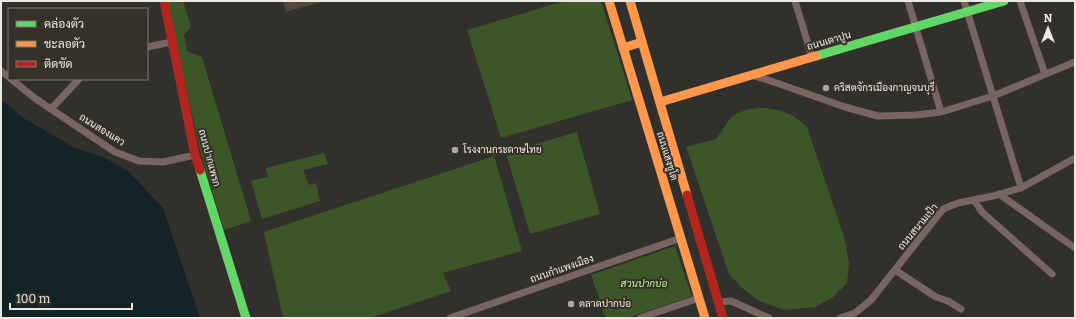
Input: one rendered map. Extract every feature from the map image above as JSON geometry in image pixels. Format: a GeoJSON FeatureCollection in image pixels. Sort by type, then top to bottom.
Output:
{"type":"FeatureCollection","features":[{"type":"Feature","properties":{"kind":"street","name":"ถนนปากแพรก"},"geometry":{"type":"LineString","coordinates":[[164,1],[195,155],[246,318]]}},
{"type":"Feature","properties":{"kind":"street","name":"ถนนแสงชูโต"},"geometry":{"type":"LineString","coordinates":[[609,1],[705,318]]}},
{"type":"Feature","properties":{"kind":"street","name":"ถนนแสงชูโต"},"geometry":{"type":"LineString","coordinates":[[630,1],[724,318]]}},
{"type":"Feature","properties":{"kind":"street"},"geometry":{"type":"LineString","coordinates":[[795,1],[812,57]]}},
{"type":"Feature","properties":{"kind":"street"},"geometry":{"type":"LineString","coordinates":[[908,1],[941,112]]}},
{"type":"Feature","properties":{"kind":"street"},"geometry":{"type":"LineString","coordinates":[[964,1],[1022,188]]}},
{"type":"Feature","properties":{"kind":"street","name":"ถนนเตาปูน"},"geometry":{"type":"LineString","coordinates":[[660,102],[1004,1]]}},
{"type":"Feature","properties":{"kind":"street"},"geometry":{"type":"LineString","coordinates":[[1020,1],[1045,74]]}},
{"type":"Feature","properties":{"kind":"street"},"geometry":{"type":"LineString","coordinates":[[148,47],[172,42]]}},
{"type":"Feature","properties":{"kind":"street"},"geometry":{"type":"LineString","coordinates":[[622,48],[642,42]]}},
{"type":"Feature","properties":{"kind":"street"},"geometry":{"type":"LineString","coordinates":[[750,75],[845,108],[878,116],[916,115],[941,112],[993,96],[1075,62]]}},
{"type":"Feature","properties":{"kind":"street","name":"ถนนสองแคว"},"geometry":{"type":"LineString","coordinates":[[12,80],[36,99],[116,152],[139,161],[163,162],[195,155]]}},
{"type":"Feature","properties":{"kind":"street"},"geometry":{"type":"LineString","coordinates":[[51,109],[78,80]]}},
{"type":"Feature","properties":{"kind":"street","name":"ถนนสนามเป้า"},"geometry":{"type":"LineString","coordinates":[[840,318],[855,313],[871,300],[944,209],[958,203],[1022,188],[1075,158]]}},
{"type":"Feature","properties":{"kind":"street"},"geometry":{"type":"LineString","coordinates":[[999,194],[1075,248]]}},
{"type":"Feature","properties":{"kind":"street"},"geometry":{"type":"LineString","coordinates":[[974,200],[982,212],[1052,274]]}},
{"type":"Feature","properties":{"kind":"street","name":"ถนนกำแพงเมือง"},"geometry":{"type":"LineString","coordinates":[[450,318],[681,238]]}},
{"type":"Feature","properties":{"kind":"street"},"geometry":{"type":"LineString","coordinates":[[895,270],[936,297],[948,301],[961,309]]}},
{"type":"Feature","properties":{"kind":"street"},"geometry":{"type":"LineString","coordinates":[[640,318],[699,298]]}},
{"type":"Feature","properties":{"kind":"street"},"geometry":{"type":"LineString","coordinates":[[719,302],[731,301],[769,318]]}},
{"type":"Feature","properties":{"kind":"green space"},"geometry":{"type":"Polygon","coordinates":[[[167,1],[183,1],[191,27],[184,34],[187,51],[202,57],[251,221],[224,230],[200,151],[167,1]]]}},
{"type":"Feature","properties":{"kind":"green space"},"geometry":{"type":"Polygon","coordinates":[[[564,1],[601,1],[632,100],[501,138],[467,30],[564,1]]]}},
{"type":"Feature","properties":{"kind":"green space"},"geometry":{"type":"Polygon","coordinates":[[[758,108],[785,112],[796,118],[807,127],[845,240],[849,264],[847,283],[832,298],[815,307],[784,310],[759,301],[742,288],[729,274],[686,147],[716,139],[732,116],[745,110],[758,108]]]}},
{"type":"Feature","properties":{"kind":"green space"},"geometry":{"type":"Polygon","coordinates":[[[577,132],[600,214],[530,234],[506,153],[577,132]]]}},
{"type":"Feature","properties":{"kind":"green space"},"geometry":{"type":"Polygon","coordinates":[[[324,153],[328,164],[303,170],[309,185],[316,183],[320,201],[262,219],[251,181],[268,177],[266,168],[324,153]]]}},
{"type":"Feature","properties":{"kind":"green space"},"geometry":{"type":"Polygon","coordinates":[[[494,156],[522,251],[443,273],[451,291],[370,318],[283,318],[264,232],[494,156]]]}},
{"type":"Feature","properties":{"kind":"green space","name":"สวนปากบ่อ"},"geometry":{"type":"Polygon","coordinates":[[[675,246],[692,296],[627,318],[606,318],[591,275],[675,246]]]}},
{"type":"Feature","properties":{"kind":"shaded area"},"geometry":{"type":"Polygon","coordinates":[[[1,99],[25,119],[75,148],[105,158],[129,172],[163,208],[200,318],[1,318],[1,99]]]}},
{"type":"Feature","properties":{"kind":"building"},"geometry":{"type":"Polygon","coordinates":[[[283,1],[325,1],[286,12],[283,1]]]}},
{"type":"Feature","properties":{"kind":"traffic: fast"},"geometry":{"type":"LineString","coordinates":[[816,56],[1004,1]]}},
{"type":"Feature","properties":{"kind":"traffic: fast"},"geometry":{"type":"LineString","coordinates":[[200,170],[246,318]]}},
{"type":"Feature","properties":{"kind":"traffic: slow"},"geometry":{"type":"LineString","coordinates":[[609,1],[705,318]]}},
{"type":"Feature","properties":{"kind":"traffic: slow"},"geometry":{"type":"LineString","coordinates":[[630,1],[687,195]]}},
{"type":"Feature","properties":{"kind":"traffic: slow"},"geometry":{"type":"LineString","coordinates":[[623,48],[642,42]]}},
{"type":"Feature","properties":{"kind":"traffic: slow"},"geometry":{"type":"LineString","coordinates":[[660,102],[816,56]]}},
{"type":"Feature","properties":{"kind":"traffic: jam"},"geometry":{"type":"LineString","coordinates":[[164,1],[195,155],[200,170]]}},
{"type":"Feature","properties":{"kind":"traffic: jam"},"geometry":{"type":"LineString","coordinates":[[687,195],[723,318]]}},
{"type":"Feature","properties":{"kind":"place","name":"คริสตจักรเมืองกาญจนบุรี"},"geometry":{"type":"Point","coordinates":[826,88]}},
{"type":"Feature","properties":{"kind":"place","name":"โรงงานกระดาษไทย"},"geometry":{"type":"Point","coordinates":[455,150]}},
{"type":"Feature","properties":{"kind":"place","name":"ตลาดปากบ่อ"},"geometry":{"type":"Point","coordinates":[571,304]}}]}
